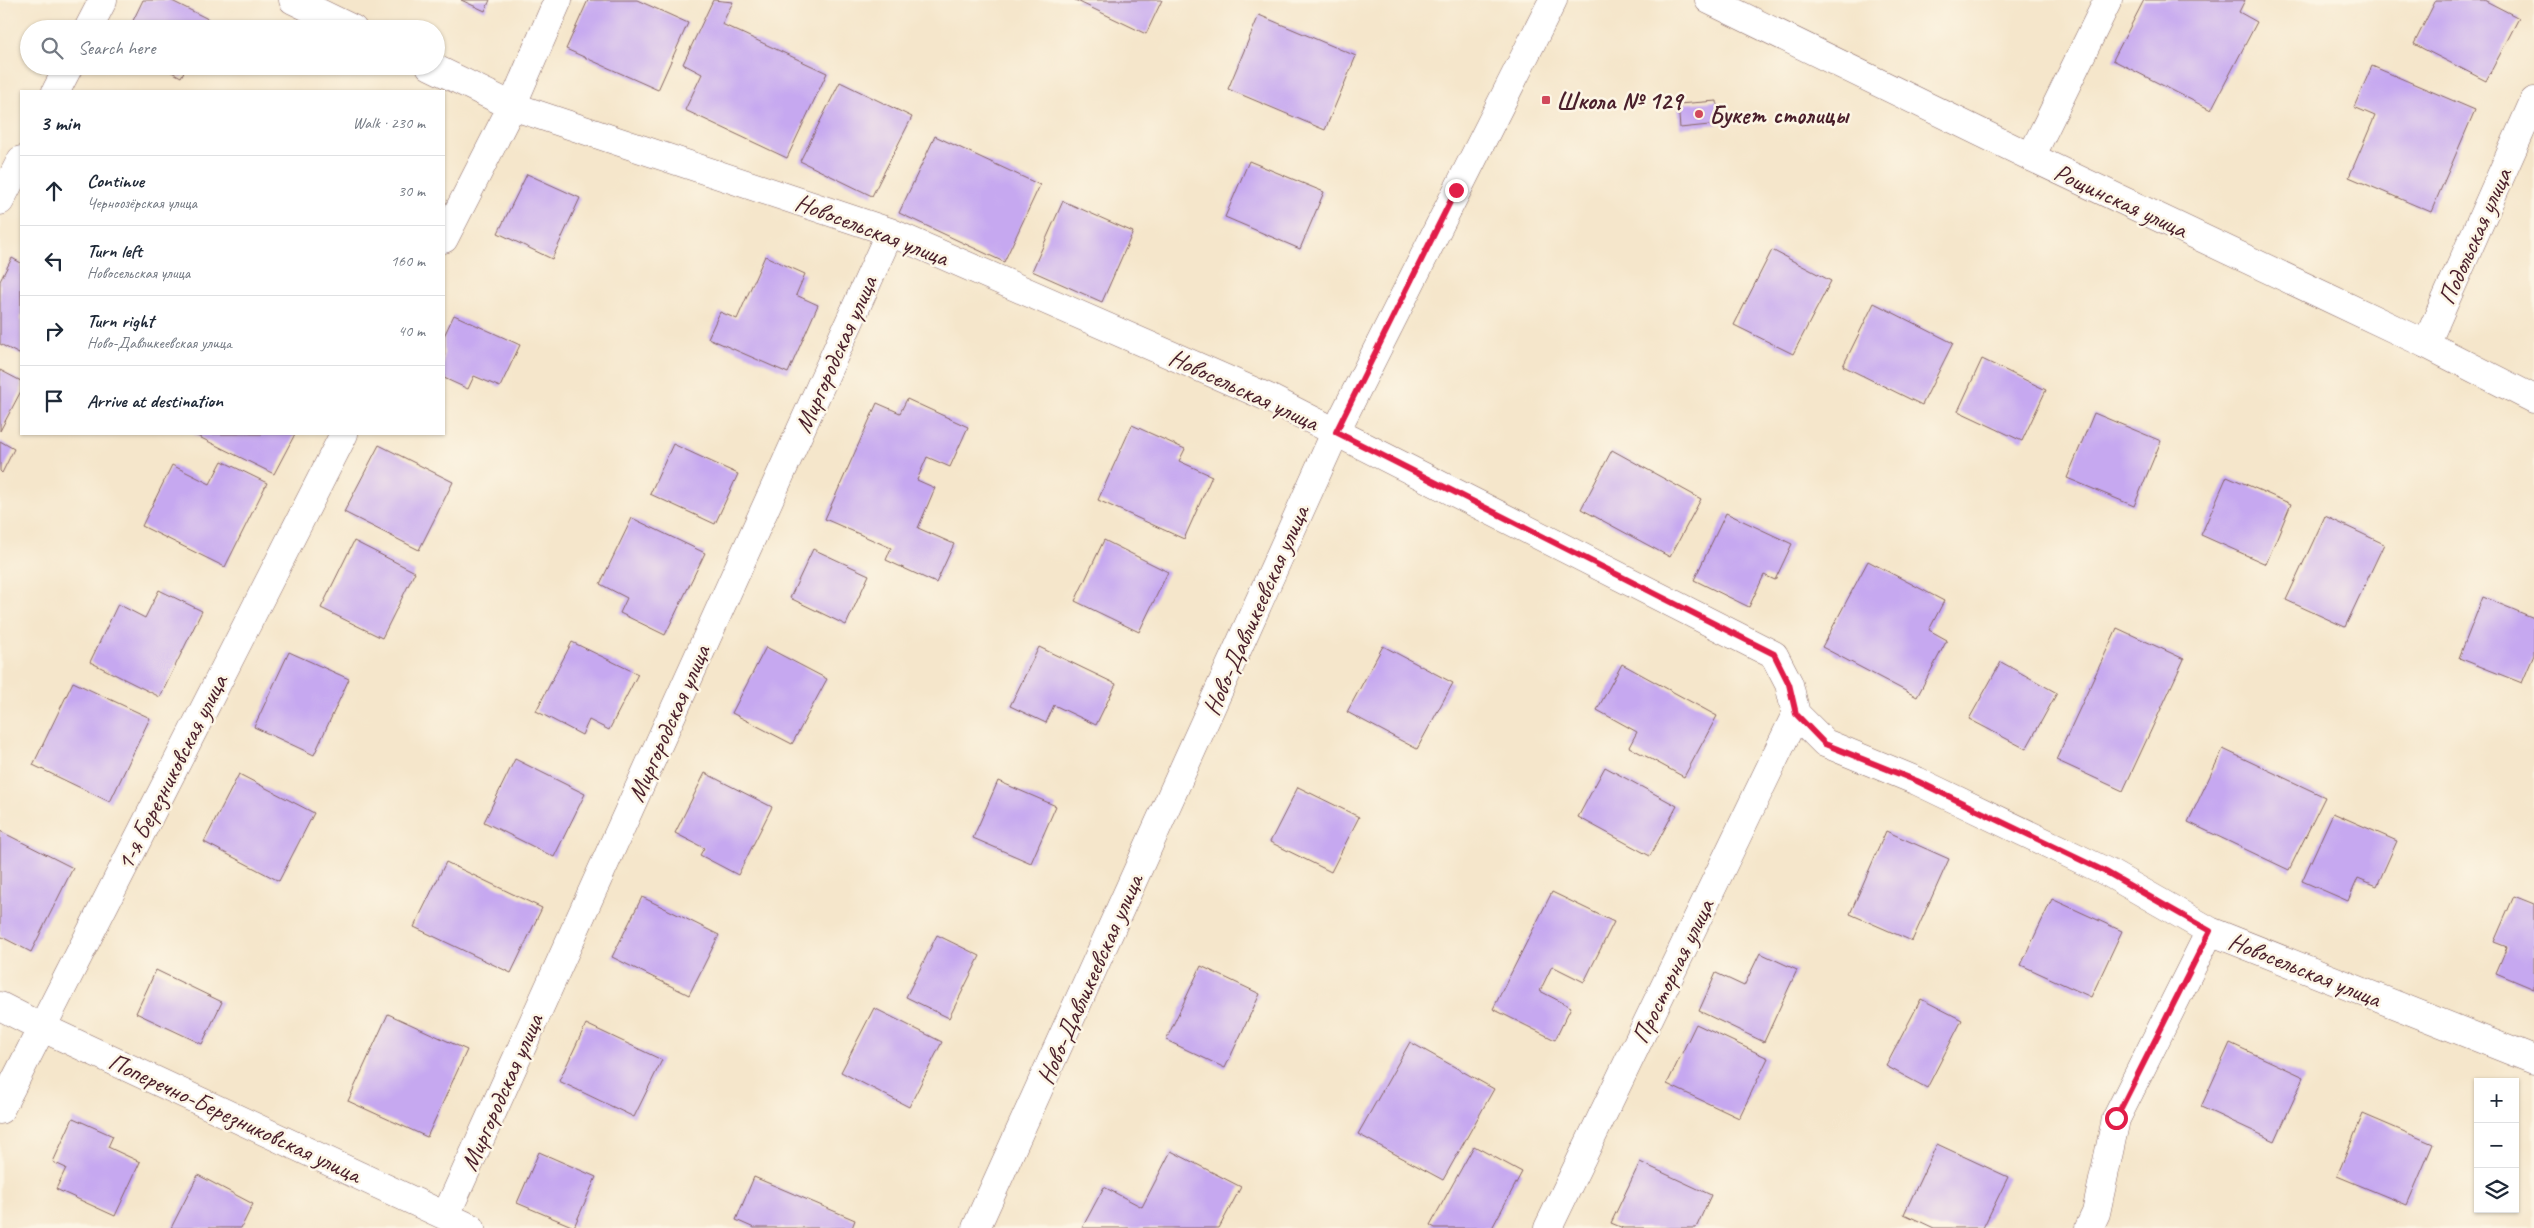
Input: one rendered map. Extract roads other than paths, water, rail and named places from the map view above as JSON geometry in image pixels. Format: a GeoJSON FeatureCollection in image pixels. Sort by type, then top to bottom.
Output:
{"type":"FeatureCollection","features":[{"type":"Feature","properties":{"kind":"street"},"geometry":{"type":"LineString","coordinates":[[93,20],[103,0]]}},
{"type":"Feature","properties":{"kind":"street"},"geometry":{"type":"LineString","coordinates":[[293,0],[334,20]]}},
{"type":"Feature","properties":{"kind":"street"},"geometry":{"type":"LineString","coordinates":[[445,237],[512,106],[558,0]]}},
{"type":"Feature","properties":{"kind":"street","name":"Ново-Давликеевская улица"},"geometry":{"type":"LineString","coordinates":[[976,1228],[1336,432],[1553,0]]}},
{"type":"Feature","properties":{"kind":"street","name":"Рощинская улица"},"geometry":{"type":"LineString","coordinates":[[1709,0],[2031,157],[2426,344],[2534,399]]}},
{"type":"Feature","properties":{"kind":"street"},"geometry":{"type":"LineString","coordinates":[[2031,157],[2108,0]]}},
{"type":"Feature","properties":{"kind":"street","name":"Новосельская улица"},"geometry":{"type":"LineString","coordinates":[[445,73],[512,106],[890,232],[1267,397],[1774,654],[1789,684],[1796,714],[1825,744],[1917,781],[2108,873],[2210,931],[2534,1060]]}},
{"type":"Feature","properties":{"kind":"street"},"geometry":{"type":"LineString","coordinates":[[57,90],[64,75]]}},
{"type":"Feature","properties":{"kind":"street","name":"Подольская улица"},"geometry":{"type":"LineString","coordinates":[[2426,344],[2534,101]]}},
{"type":"Feature","properties":{"kind":"street"},"geometry":{"type":"LineString","coordinates":[[0,201],[20,162]]}},
{"type":"Feature","properties":{"kind":"street","name":"Миргородская улица"},"geometry":{"type":"LineString","coordinates":[[446,1215],[890,232]]}},
{"type":"Feature","properties":{"kind":"street","name":"1-я Березниковская улица"},"geometry":{"type":"LineString","coordinates":[[0,1110],[343,435]]}},
{"type":"Feature","properties":{"kind":"street","name":"Просторная улица"},"geometry":{"type":"LineString","coordinates":[[1548,1228],[1796,714]]}},
{"type":"Feature","properties":{"kind":"street"},"geometry":{"type":"LineString","coordinates":[[2089,1228],[2096,1213],[2116,1118],[2210,931]]}},
{"type":"Feature","properties":{"kind":"street","name":"Поперечно-Березниковская улица"},"geometry":{"type":"LineString","coordinates":[[0,1006],[41,1027],[446,1215],[470,1228]]}},
{"type":"Feature","properties":{"kind":"place","name":"Школа № 129"},"geometry":{"type":"Point","coordinates":[1546,100]}},
{"type":"Feature","properties":{"kind":"place","name":"Букет столицы"},"geometry":{"type":"Point","coordinates":[1699,114]}}]}
